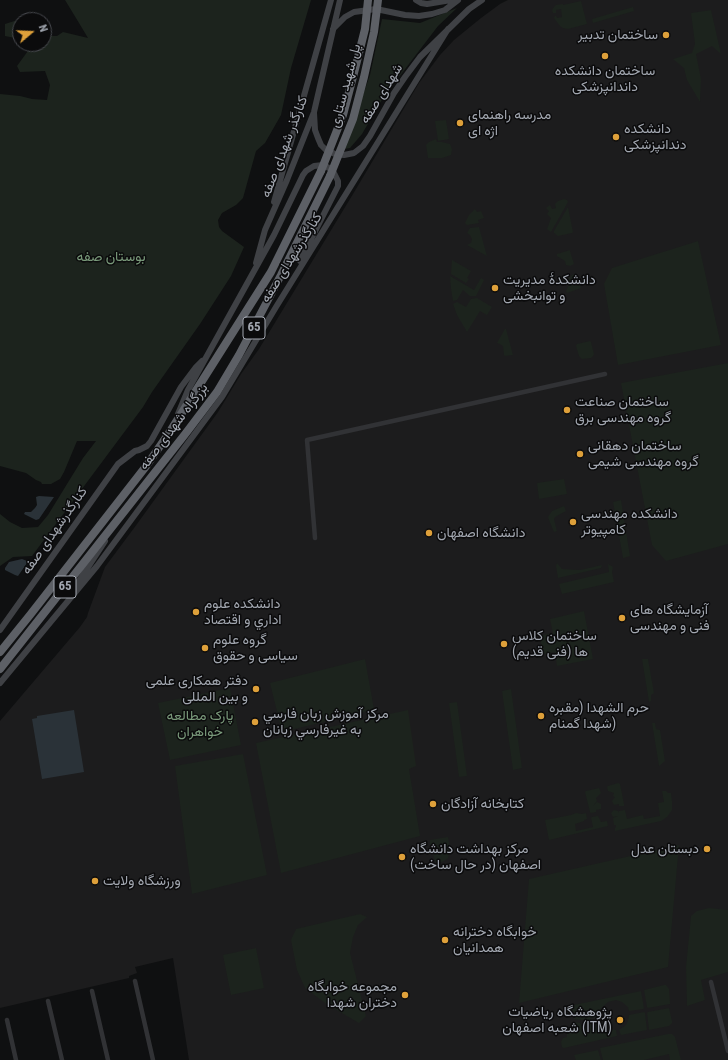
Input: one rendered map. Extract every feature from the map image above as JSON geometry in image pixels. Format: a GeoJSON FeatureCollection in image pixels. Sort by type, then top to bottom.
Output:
{"type":"FeatureCollection","features":[{"type":"Feature","properties":{"kind":"highway","name":"پل شهید ستاری"},"geometry":{"type":"LineString","coordinates":[[321,171],[342,115],[354,73],[364,29],[368,0]]}},
{"type":"Feature","properties":{"kind":"highway","name":"پل شهید ستاری"},"geometry":{"type":"LineString","coordinates":[[330,176],[353,119],[374,32],[378,0]]}},
{"type":"Feature","properties":{"kind":"highway","name":"بزرگراه شهدای صفه"},"geometry":{"type":"LineString","coordinates":[[0,652],[128,490],[171,430],[271,272],[321,171]]}},
{"type":"Feature","properties":{"kind":"highway","name":"بزرگراه شهدای صفه"},"geometry":{"type":"LineString","coordinates":[[0,669],[217,392],[239,356],[330,176]]}},
{"type":"Feature","properties":{"kind":"main road"},"geometry":{"type":"LineString","coordinates":[[265,230],[331,0]]}},
{"type":"Feature","properties":{"kind":"main road","name":"کنارگذر شهدای صفه"},"geometry":{"type":"LineString","coordinates":[[254,272],[265,230],[314,112],[340,0]]}},
{"type":"Feature","properties":{"kind":"main road"},"geometry":{"type":"LineString","coordinates":[[416,0],[427,4],[451,0]]}},
{"type":"Feature","properties":{"kind":"main road"},"geometry":{"type":"LineString","coordinates":[[334,29],[345,17],[354,12],[376,9],[405,15],[419,16],[445,10],[458,0]]}},
{"type":"Feature","properties":{"kind":"main road","name":"شهدای صفه"},"geometry":{"type":"LineString","coordinates":[[314,112],[315,130],[321,145],[326,150],[335,154],[344,155],[354,153],[363,146],[370,136],[394,93],[420,57],[469,9],[482,0]]}},
{"type":"Feature","properties":{"kind":"main road","name":"کنارگذرشهدای صفه"},"geometry":{"type":"LineString","coordinates":[[0,683],[106,554],[222,397],[276,306],[448,29]]}},
{"type":"Feature","properties":{"kind":"main road"},"geometry":{"type":"LineString","coordinates":[[171,430],[188,390],[274,235],[304,174],[310,168],[323,165],[334,172],[338,181],[336,190],[276,306]]}},
{"type":"Feature","properties":{"kind":"main road","name":"کنارگذرشهدای صفه"},"geometry":{"type":"LineString","coordinates":[[0,630],[118,464],[135,451],[143,449],[151,441],[181,387],[196,367],[208,355]]}},
{"type":"Feature","properties":{"kind":"main road"},"geometry":{"type":"LineString","coordinates":[[64,605],[130,504]]}},
{"type":"Feature","properties":{"kind":"main road"},"geometry":{"type":"LineString","coordinates":[[0,678],[58,612]]}},
{"type":"Feature","properties":{"kind":"street"},"geometry":{"type":"LineString","coordinates":[[316,538],[307,440],[605,374]]}},
{"type":"Feature","properties":{"kind":"street"},"geometry":{"type":"LineString","coordinates":[[135,981],[154,1060]]}},
{"type":"Feature","properties":{"kind":"street"},"geometry":{"type":"LineString","coordinates":[[711,982],[728,1051]]}},
{"type":"Feature","properties":{"kind":"street"},"geometry":{"type":"LineString","coordinates":[[92,991],[108,1060]]}},
{"type":"Feature","properties":{"kind":"street"},"geometry":{"type":"LineString","coordinates":[[48,1001],[62,1060]]}},
{"type":"Feature","properties":{"kind":"street"},"geometry":{"type":"LineString","coordinates":[[7,1020],[16,1060]]}},
{"type":"Feature","properties":{"kind":"shaded area","name":"دانشگاه اصفهان"},"geometry":{"type":"Polygon","coordinates":[[[508,0],[728,0],[728,1060],[189,1060],[173,958],[135,967],[137,973],[129,976],[129,978],[0,1008],[0,721],[87,617],[105,567],[218,412],[241,374],[259,349],[419,83],[440,55],[454,40],[481,18],[508,0]]]}},
{"type":"Feature","properties":{"kind":"shaded area"},"geometry":{"type":"Polygon","coordinates":[[[36,497],[54,497],[39,519],[36,520],[24,514],[25,512],[31,512],[35,508],[37,505],[36,497]]]}},
{"type":"Feature","properties":{"kind":"shaded area"},"geometry":{"type":"Polygon","coordinates":[[[22,559],[27,561],[27,563],[18,576],[5,570],[9,562],[22,559]]]}},
{"type":"Feature","properties":{"kind":"shaded area"},"geometry":{"type":"Polygon","coordinates":[[[74,710],[84,772],[42,779],[32,719],[37,718],[37,716],[74,710]]]}},
{"type":"Feature","properties":{"kind":"green space","name":"بوستان صفه"},"geometry":{"type":"Polygon","coordinates":[[[65,0],[311,0],[291,68],[281,115],[265,143],[256,151],[243,198],[236,205],[222,213],[218,220],[219,227],[222,231],[244,247],[231,276],[143,407],[32,556],[13,557],[0,566],[0,514],[10,522],[22,528],[38,527],[48,515],[83,458],[96,441],[77,441],[60,479],[51,484],[42,484],[26,473],[0,466],[0,94],[47,100],[50,85],[45,71],[20,72],[17,66],[27,52],[52,52],[52,36],[57,36],[63,32],[88,38],[65,0]]]}},
{"type":"Feature","properties":{"kind":"green space"},"geometry":{"type":"Polygon","coordinates":[[[581,1],[587,24],[568,29],[560,26],[554,18],[555,16],[557,18],[562,17],[561,9],[556,10],[556,13],[553,13],[552,10],[554,7],[556,5],[581,1]]]}},
{"type":"Feature","properties":{"kind":"green space"},"geometry":{"type":"Polygon","coordinates":[[[633,7],[634,11],[593,23],[592,19],[633,7]]]}},
{"type":"Feature","properties":{"kind":"green space"},"geometry":{"type":"Polygon","coordinates":[[[457,8],[438,26],[383,98],[362,134],[350,148],[344,149],[370,75],[382,19],[420,23],[457,8]]]}},
{"type":"Feature","properties":{"kind":"green space"},"geometry":{"type":"Polygon","coordinates":[[[711,10],[721,54],[712,46],[696,54],[701,79],[700,102],[687,80],[684,68],[673,59],[692,53],[695,44],[691,13],[711,10]]]}},
{"type":"Feature","properties":{"kind":"green space"},"geometry":{"type":"Polygon","coordinates":[[[12,22],[12,37],[5,36],[5,24],[12,22]]]}},
{"type":"Feature","properties":{"kind":"green space"},"geometry":{"type":"Polygon","coordinates":[[[446,120],[449,139],[438,141],[435,121],[446,120]]]}},
{"type":"Feature","properties":{"kind":"green space"},"geometry":{"type":"Polygon","coordinates":[[[436,139],[437,142],[450,144],[452,149],[451,155],[442,158],[428,158],[426,145],[436,139]]]}},
{"type":"Feature","properties":{"kind":"green space"},"geometry":{"type":"Polygon","coordinates":[[[564,199],[568,202],[551,232],[547,229],[551,218],[547,214],[549,211],[546,208],[550,205],[552,209],[556,208],[555,204],[564,199]]]}},
{"type":"Feature","properties":{"kind":"green space"},"geometry":{"type":"Polygon","coordinates":[[[568,207],[573,232],[558,236],[554,233],[554,231],[568,207]]]}},
{"type":"Feature","properties":{"kind":"green space"},"geometry":{"type":"Polygon","coordinates":[[[475,209],[477,212],[481,211],[484,218],[478,220],[479,223],[467,225],[465,223],[469,215],[475,209]]]}},
{"type":"Feature","properties":{"kind":"green space"},"geometry":{"type":"Polygon","coordinates":[[[479,227],[487,256],[467,245],[471,243],[472,239],[467,233],[470,228],[479,227]]]}},
{"type":"Feature","properties":{"kind":"green space"},"geometry":{"type":"Polygon","coordinates":[[[698,241],[721,345],[618,365],[604,284],[612,268],[698,241]]]}},
{"type":"Feature","properties":{"kind":"green space"},"geometry":{"type":"Polygon","coordinates":[[[570,250],[574,264],[570,266],[566,265],[565,261],[557,256],[557,254],[570,250]]]}},
{"type":"Feature","properties":{"kind":"green space"},"geometry":{"type":"Polygon","coordinates":[[[452,260],[471,271],[467,278],[469,279],[466,283],[451,274],[452,260]]]}},
{"type":"Feature","properties":{"kind":"green space"},"geometry":{"type":"Polygon","coordinates":[[[576,274],[581,288],[567,293],[566,291],[570,283],[569,279],[572,275],[576,274]]]}},
{"type":"Feature","properties":{"kind":"green space"},"geometry":{"type":"Polygon","coordinates":[[[450,276],[474,290],[481,278],[484,280],[476,296],[470,296],[463,290],[457,300],[453,301],[450,276]]]}},
{"type":"Feature","properties":{"kind":"green space"},"geometry":{"type":"Polygon","coordinates":[[[477,298],[492,307],[487,315],[480,311],[467,332],[457,315],[453,304],[457,302],[466,307],[471,299],[477,298]]]}},
{"type":"Feature","properties":{"kind":"green space"},"geometry":{"type":"Polygon","coordinates":[[[505,329],[513,355],[505,356],[503,346],[497,343],[505,329]]]}},
{"type":"Feature","properties":{"kind":"green space"},"geometry":{"type":"Polygon","coordinates":[[[590,341],[594,354],[591,358],[582,359],[579,356],[576,346],[577,344],[590,341]]]}},
{"type":"Feature","properties":{"kind":"green space"},"geometry":{"type":"Polygon","coordinates":[[[728,363],[728,544],[666,561],[652,545],[621,383],[728,363]]]}},
{"type":"Feature","properties":{"kind":"green space"},"geometry":{"type":"Polygon","coordinates":[[[564,479],[567,494],[539,499],[537,483],[564,479]]]}},
{"type":"Feature","properties":{"kind":"green space"},"geometry":{"type":"Polygon","coordinates":[[[621,500],[630,556],[623,558],[613,502],[621,500]]]}},
{"type":"Feature","properties":{"kind":"green space"},"geometry":{"type":"Polygon","coordinates":[[[564,506],[566,511],[554,519],[557,531],[554,532],[548,517],[552,511],[564,506]]]}},
{"type":"Feature","properties":{"kind":"green space"},"geometry":{"type":"Polygon","coordinates":[[[557,563],[562,569],[580,570],[602,565],[601,568],[558,578],[557,563]]]}},
{"type":"Feature","properties":{"kind":"green space"},"geometry":{"type":"Polygon","coordinates":[[[608,564],[613,567],[612,572],[614,582],[562,594],[559,584],[609,572],[608,564]]]}},
{"type":"Feature","properties":{"kind":"green space"},"geometry":{"type":"Polygon","coordinates":[[[584,611],[593,659],[557,666],[555,652],[544,654],[539,636],[553,633],[550,619],[584,611]]]}},
{"type":"Feature","properties":{"kind":"green space"},"geometry":{"type":"Polygon","coordinates":[[[365,659],[374,709],[282,732],[270,683],[365,659]]]}},
{"type":"Feature","properties":{"kind":"green space"},"geometry":{"type":"Polygon","coordinates":[[[642,659],[648,659],[654,693],[651,695],[651,701],[649,702],[642,659]]]}},
{"type":"Feature","properties":{"kind":"green space","name":"پارک مطالعه خواهران"},"geometry":{"type":"Polygon","coordinates":[[[230,688],[241,745],[170,760],[158,703],[230,688]]]}},
{"type":"Feature","properties":{"kind":"green space"},"geometry":{"type":"Polygon","coordinates":[[[511,689],[522,768],[513,770],[502,691],[511,689]]]}},
{"type":"Feature","properties":{"kind":"green space"},"geometry":{"type":"Polygon","coordinates":[[[457,702],[467,776],[459,777],[449,703],[457,702]]]}},
{"type":"Feature","properties":{"kind":"green space"},"geometry":{"type":"Polygon","coordinates":[[[408,710],[416,766],[409,769],[420,836],[281,873],[256,743],[408,710]]]}},
{"type":"Feature","properties":{"kind":"green space"},"geometry":{"type":"Polygon","coordinates":[[[652,723],[655,723],[656,729],[660,730],[665,761],[659,766],[652,723]]]}},
{"type":"Feature","properties":{"kind":"green space"},"geometry":{"type":"Polygon","coordinates":[[[243,754],[267,875],[192,894],[175,766],[243,754]]]}},
{"type":"Feature","properties":{"kind":"green space"},"geometry":{"type":"Polygon","coordinates":[[[618,783],[620,784],[624,806],[619,806],[619,804],[614,805],[612,801],[615,797],[613,796],[614,793],[608,791],[608,786],[618,783]]]}},
{"type":"Feature","properties":{"kind":"green space"},"geometry":{"type":"Polygon","coordinates":[[[599,788],[601,793],[596,798],[597,801],[593,806],[597,802],[601,804],[601,809],[591,813],[585,792],[599,788]]]}},
{"type":"Feature","properties":{"kind":"green space"},"geometry":{"type":"Polygon","coordinates":[[[662,791],[671,793],[672,810],[667,817],[661,821],[615,831],[616,825],[614,825],[613,818],[618,816],[613,817],[611,813],[614,810],[618,811],[618,813],[619,811],[625,810],[627,819],[643,815],[644,819],[660,816],[658,803],[664,802],[662,791]]]}},
{"type":"Feature","properties":{"kind":"green space"},"geometry":{"type":"Polygon","coordinates":[[[576,813],[586,813],[587,819],[575,824],[576,831],[593,827],[591,818],[598,816],[601,822],[607,821],[608,826],[549,840],[545,820],[576,813]]]}},
{"type":"Feature","properties":{"kind":"green space"},"geometry":{"type":"Polygon","coordinates":[[[448,837],[450,847],[448,858],[437,864],[430,840],[448,837]]]}},
{"type":"Feature","properties":{"kind":"green space"},"geometry":{"type":"Polygon","coordinates":[[[679,845],[668,967],[519,1003],[529,879],[679,845]]]}},
{"type":"Feature","properties":{"kind":"green space"},"geometry":{"type":"Polygon","coordinates":[[[709,908],[728,910],[728,972],[701,980],[705,1000],[687,1006],[686,967],[691,916],[697,911],[709,908]]]}},
{"type":"Feature","properties":{"kind":"green space"},"geometry":{"type":"Polygon","coordinates":[[[360,914],[367,917],[358,925],[353,937],[350,953],[366,1016],[359,1023],[328,1005],[305,988],[297,970],[291,940],[296,929],[360,914]]]}},
{"type":"Feature","properties":{"kind":"green space"},"geometry":{"type":"Polygon","coordinates":[[[256,948],[264,988],[231,995],[223,955],[256,948]]]}},
{"type":"Feature","properties":{"kind":"green space"},"geometry":{"type":"Polygon","coordinates":[[[666,985],[669,989],[670,1004],[648,1008],[644,990],[666,985]]]}},
{"type":"Feature","properties":{"kind":"green space"},"geometry":{"type":"Polygon","coordinates":[[[641,991],[643,1009],[629,1011],[628,1007],[622,1002],[616,1000],[608,1002],[601,1008],[598,1017],[591,1018],[590,1021],[574,1019],[569,1006],[641,991]]]}},
{"type":"Feature","properties":{"kind":"green space"},"geometry":{"type":"Polygon","coordinates":[[[669,1008],[672,1023],[669,1026],[649,1030],[647,1013],[669,1008]]]}},
{"type":"Feature","properties":{"kind":"green space"},"geometry":{"type":"Polygon","coordinates":[[[644,1012],[647,1030],[621,1035],[619,1030],[626,1025],[629,1015],[644,1012]]]}},
{"type":"Feature","properties":{"kind":"green space"},"geometry":{"type":"Polygon","coordinates":[[[574,1022],[580,1023],[582,1027],[590,1024],[593,1025],[602,1023],[609,1029],[616,1030],[617,1036],[564,1048],[562,1047],[561,1042],[563,1038],[567,1037],[567,1032],[575,1032],[574,1022]]]}},
{"type":"Feature","properties":{"kind":"green space"},"geometry":{"type":"Polygon","coordinates":[[[672,1034],[675,1037],[681,1060],[670,1060],[669,1054],[644,1060],[603,1060],[600,1048],[672,1034]]]}},
{"type":"Feature","properties":{"kind":"green space"},"geometry":{"type":"Polygon","coordinates":[[[598,1050],[601,1060],[576,1060],[574,1055],[598,1050]]]}},
{"type":"Feature","properties":{"kind":"place","name":"ساختمان تدبیر"},"geometry":{"type":"Point","coordinates":[666,35]}},
{"type":"Feature","properties":{"kind":"place","name":"ساختمان دانشکده داندانپزشکی"},"geometry":{"type":"Point","coordinates":[605,56]}},
{"type":"Feature","properties":{"kind":"place","name":"مدرسه راهنمای اژه ای"},"geometry":{"type":"Point","coordinates":[460,123]}},
{"type":"Feature","properties":{"kind":"place","name":"دانشکده دندانپزشکی"},"geometry":{"type":"Point","coordinates":[616,137]}},
{"type":"Feature","properties":{"kind":"place","name":"دانشکدهٔ مدیریت و توانبخشی"},"geometry":{"type":"Point","coordinates":[495,288]}},
{"type":"Feature","properties":{"kind":"place","name":"ساختمان صناعت گروه مهندسی برق"},"geometry":{"type":"Point","coordinates":[567,410]}},
{"type":"Feature","properties":{"kind":"place","name":"ساختمان دهقانی گروه مهندسی شیمی"},"geometry":{"type":"Point","coordinates":[580,454]}},
{"type":"Feature","properties":{"kind":"place","name":"دانشکده مهندسی کامپیوتر"},"geometry":{"type":"Point","coordinates":[573,522]}},
{"type":"Feature","properties":{"kind":"place","name":"دانشگاه اصفهان"},"geometry":{"type":"Point","coordinates":[429,533]}},
{"type":"Feature","properties":{"kind":"place","name":"دانشکده علوم اداري و اقتصاد"},"geometry":{"type":"Point","coordinates":[196,612]}},
{"type":"Feature","properties":{"kind":"place","name":"آزمایشگاه های فنی و مهندسی"},"geometry":{"type":"Point","coordinates":[622,618]}},
{"type":"Feature","properties":{"kind":"place","name":"ساختمان کلاس ها (فنی قدیم)"},"geometry":{"type":"Point","coordinates":[504,644]}},
{"type":"Feature","properties":{"kind":"place","name":"گروه علوم سیاسی و حقوق"},"geometry":{"type":"Point","coordinates":[205,648]}},
{"type":"Feature","properties":{"kind":"place","name":"دفتر همکاری علمی و بین المللی"},"geometry":{"type":"Point","coordinates":[256,689]}},
{"type":"Feature","properties":{"kind":"place","name":"حرم الشهدا (مقبره شهدا گمنام)"},"geometry":{"type":"Point","coordinates":[541,716]}},
{"type":"Feature","properties":{"kind":"place","name":"مرکز آموزش زبان فارسي به غيرفارسي زبانان"},"geometry":{"type":"Point","coordinates":[255,722]}},
{"type":"Feature","properties":{"kind":"place","name":"کتابخانه آزادگان"},"geometry":{"type":"Point","coordinates":[433,804]}},
{"type":"Feature","properties":{"kind":"place","name":"دبستان عدل"},"geometry":{"type":"Point","coordinates":[707,849]}},
{"type":"Feature","properties":{"kind":"place","name":"مرکز بهداشت دانشگاه اصفهان (در حال ساخت)"},"geometry":{"type":"Point","coordinates":[402,857]}},
{"type":"Feature","properties":{"kind":"place","name":"ورزشگاه ولایت"},"geometry":{"type":"Point","coordinates":[95,881]}},
{"type":"Feature","properties":{"kind":"place","name":"خوابگاه دخترانه همدانیان"},"geometry":{"type":"Point","coordinates":[445,940]}},
{"type":"Feature","properties":{"kind":"place","name":"مجموعه خوابگاه دختران شهدا"},"geometry":{"type":"Point","coordinates":[405,995]}},
{"type":"Feature","properties":{"kind":"place","name":"پژوهشگاه رياضيات شعبه اصفهان (ITM)"},"geometry":{"type":"Point","coordinates":[620,1020]}}]}
